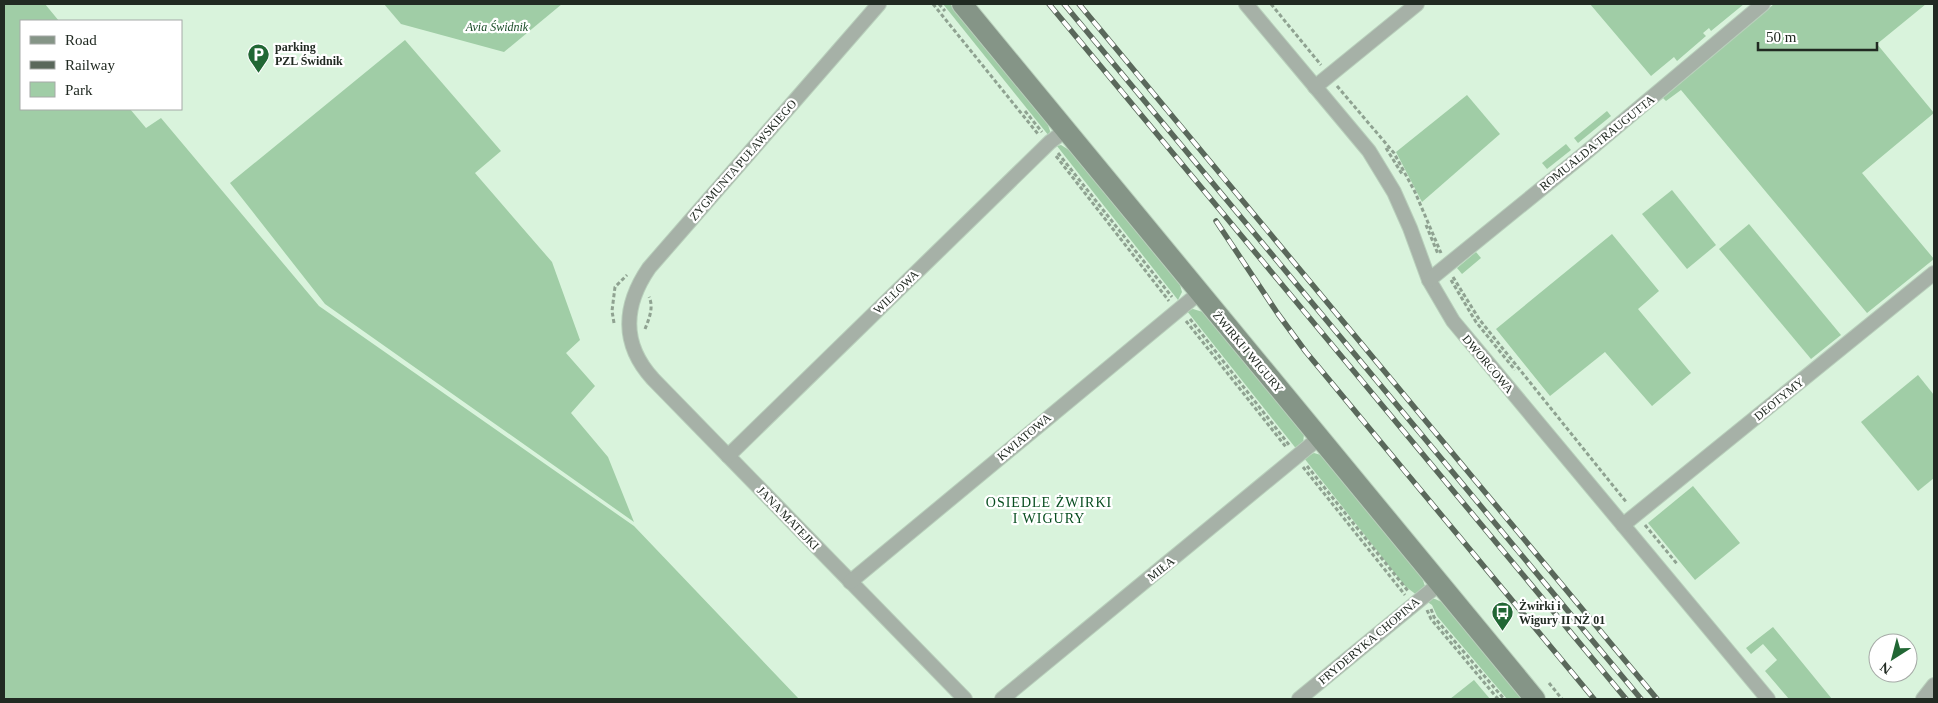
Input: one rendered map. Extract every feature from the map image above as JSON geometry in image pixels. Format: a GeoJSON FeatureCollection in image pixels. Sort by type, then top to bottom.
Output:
{"type":"FeatureCollection","features":[{"type":"Feature","properties":{"kind":"main road","name":"ŻWIRKI I WIGURY"},"geometry":{"type":"LineString","coordinates":[[962,4],[1535,699]]}},
{"type":"Feature","properties":{"kind":"street","name":"ZYGMUNTA PUŁAWSKIEGO"},"geometry":{"type":"LineString","coordinates":[[629,327],[632,299],[640,281],[649,268],[879,4]]}},
{"type":"Feature","properties":{"kind":"street","name":"DWORCOWA"},"geometry":{"type":"LineString","coordinates":[[1246,4],[1369,151],[1382,171],[1410,228],[1429,280],[1452,321],[1768,699]]}},
{"type":"Feature","properties":{"kind":"street"},"geometry":{"type":"LineString","coordinates":[[1315,87],[1417,4]]}},
{"type":"Feature","properties":{"kind":"street","name":"ROMUALDA TRAUGUTTA"},"geometry":{"type":"LineString","coordinates":[[1429,280],[1590,149],[1763,4]]}},
{"type":"Feature","properties":{"kind":"street","name":"WILLOWA"},"geometry":{"type":"LineString","coordinates":[[728,456],[1048,144],[1066,130]]}},
{"type":"Feature","properties":{"kind":"street","name":"DEOTYMY"},"geometry":{"type":"LineString","coordinates":[[1623,525],[1934,273]]}},
{"type":"Feature","properties":{"kind":"street","name":"KWIATOWA"},"geometry":{"type":"LineString","coordinates":[[850,582],[1199,293]]}},
{"type":"Feature","properties":{"kind":"street","name":"JANA MATEJKI"},"geometry":{"type":"LineString","coordinates":[[629,327],[637,360],[645,370],[965,699]]}},
{"type":"Feature","properties":{"kind":"street","name":"MIŁA"},"geometry":{"type":"LineString","coordinates":[[1002,699],[1319,438]]}},
{"type":"Feature","properties":{"kind":"street","name":"FRYDERYKA CHOPINA"},"geometry":{"type":"LineString","coordinates":[[1299,699],[1439,584]]}},
{"type":"Feature","properties":{"kind":"street"},"geometry":{"type":"LineString","coordinates":[[1923,699],[1934,685]]}},
{"type":"Feature","properties":{"kind":"path"},"geometry":{"type":"LineString","coordinates":[[933,4],[1048,144]]}},
{"type":"Feature","properties":{"kind":"path"},"geometry":{"type":"LineString","coordinates":[[939,4],[1399,589],[1431,609],[1434,617],[1504,699]]}},
{"type":"Feature","properties":{"kind":"path"},"geometry":{"type":"LineString","coordinates":[[1271,4],[1329,76]]}},
{"type":"Feature","properties":{"kind":"path"},"geometry":{"type":"LineString","coordinates":[[1447,265],[1479,320],[1681,569]]}},
{"type":"Feature","properties":{"kind":"path"},"geometry":{"type":"LineString","coordinates":[[615,328],[612,311],[615,287],[630,271]]}},
{"type":"Feature","properties":{"kind":"path"},"geometry":{"type":"LineString","coordinates":[[644,331],[649,319],[652,302],[647,291]]}},
{"type":"Feature","properties":{"kind":"path"},"geometry":{"type":"LineString","coordinates":[[1418,601],[1498,699]]}},
{"type":"Feature","properties":{"kind":"path"},"geometry":{"type":"LineString","coordinates":[[1549,683],[1562,699]]}},
{"type":"Feature","properties":{"kind":"green space"},"geometry":{"type":"Polygon","coordinates":[[[4,4],[45,4],[58,20],[20,20],[20,110],[131,110],[146,128],[161,118],[319,306],[634,526],[799,699],[4,699],[4,4]]]}},
{"type":"Feature","properties":{"kind":"green space","name":"Avia Świdnik"},"geometry":{"type":"Polygon","coordinates":[[[384,4],[562,4],[504,52],[401,24],[384,4]]]}},
{"type":"Feature","properties":{"kind":"green space"},"geometry":{"type":"Polygon","coordinates":[[[943,4],[950,4],[1047,122],[1050,131],[1049,136],[943,4]]]}},
{"type":"Feature","properties":{"kind":"green space"},"geometry":{"type":"Polygon","coordinates":[[[1590,4],[1744,4],[1711,31],[1709,28],[1703,33],[1706,36],[1677,61],[1674,57],[1651,76],[1590,4]]]}},
{"type":"Feature","properties":{"kind":"green space"},"geometry":{"type":"Polygon","coordinates":[[[1774,4],[1926,4],[1877,44],[1934,113],[1862,173],[1934,259],[1867,313],[1681,90],[1666,101],[1663,98],[1774,4]]]}},
{"type":"Feature","properties":{"kind":"green space"},"geometry":{"type":"Polygon","coordinates":[[[405,40],[501,151],[475,173],[552,262],[580,340],[566,353],[595,386],[571,413],[608,457],[634,522],[325,304],[230,183],[405,40]]]}},
{"type":"Feature","properties":{"kind":"green space"},"geometry":{"type":"Polygon","coordinates":[[[1467,95],[1500,134],[1422,202],[1396,152],[1467,95]]]}},
{"type":"Feature","properties":{"kind":"green space"},"geometry":{"type":"Polygon","coordinates":[[[1607,111],[1611,116],[1578,143],[1574,138],[1607,111]]]}},
{"type":"Feature","properties":{"kind":"green space"},"geometry":{"type":"Polygon","coordinates":[[[1566,144],[1571,150],[1547,169],[1542,163],[1566,144]]]}},
{"type":"Feature","properties":{"kind":"green space"},"geometry":{"type":"Polygon","coordinates":[[[1061,145],[1069,150],[1180,285],[1182,292],[1178,300],[1057,146],[1061,145]]]}},
{"type":"Feature","properties":{"kind":"green space"},"geometry":{"type":"Polygon","coordinates":[[[1672,190],[1716,245],[1687,269],[1642,214],[1672,190]]]}},
{"type":"Feature","properties":{"kind":"green space"},"geometry":{"type":"Polygon","coordinates":[[[1749,224],[1841,335],[1811,359],[1719,249],[1749,224]]]}},
{"type":"Feature","properties":{"kind":"green space"},"geometry":{"type":"Polygon","coordinates":[[[1612,234],[1659,291],[1638,309],[1691,373],[1652,406],[1605,352],[1550,396],[1496,329],[1612,234]]]}},
{"type":"Feature","properties":{"kind":"green space"},"geometry":{"type":"Polygon","coordinates":[[[1476,252],[1481,258],[1462,274],[1457,268],[1476,252]]]}},
{"type":"Feature","properties":{"kind":"green space"},"geometry":{"type":"Polygon","coordinates":[[[1193,309],[1203,312],[1304,434],[1303,444],[1298,451],[1187,311],[1193,309]]]}},
{"type":"Feature","properties":{"kind":"green space"},"geometry":{"type":"Polygon","coordinates":[[[1918,375],[1934,395],[1934,478],[1918,491],[1861,422],[1918,375]]]}},
{"type":"Feature","properties":{"kind":"green space"},"geometry":{"type":"Polygon","coordinates":[[[1314,453],[1321,455],[1421,575],[1425,586],[1418,596],[1405,586],[1304,458],[1314,453]]]}},
{"type":"Feature","properties":{"kind":"green space"},"geometry":{"type":"Polygon","coordinates":[[[1693,486],[1740,543],[1695,580],[1648,523],[1693,486]]]}},
{"type":"Feature","properties":{"kind":"green space"},"geometry":{"type":"Polygon","coordinates":[[[1431,599],[1444,603],[1523,699],[1507,699],[1437,616],[1432,605],[1426,601],[1431,599]]]}},
{"type":"Feature","properties":{"kind":"green space"},"geometry":{"type":"Polygon","coordinates":[[[1773,627],[1832,699],[1789,699],[1765,671],[1777,660],[1763,644],[1751,654],[1746,648],[1773,627]]]}},
{"type":"Feature","properties":{"kind":"green space"},"geometry":{"type":"Polygon","coordinates":[[[1474,680],[1490,699],[1450,699],[1474,680]]]}},
{"type":"Feature","properties":{"kind":"railway"},"geometry":{"type":"LineString","coordinates":[[1049,4],[1626,699]]}},
{"type":"Feature","properties":{"kind":"railway"},"geometry":{"type":"LineString","coordinates":[[1064,4],[1641,699]]}},
{"type":"Feature","properties":{"kind":"railway"},"geometry":{"type":"LineString","coordinates":[[1079,4],[1657,699]]}},
{"type":"Feature","properties":{"kind":"railway"},"geometry":{"type":"LineString","coordinates":[[1216,221],[1278,314],[1306,352],[1594,699]]}},
{"type":"Feature","properties":{"kind":"place","name":"parking PZL Świdnik"},"geometry":{"type":"Point","coordinates":[259,73]}},
{"type":"Feature","properties":{"kind":"place","name":"Żwirki i Wigury II NŻ 01"},"geometry":{"type":"Point","coordinates":[1503,632]}},
{"type":"Feature","properties":{"kind":"district","name":"OSIEDLE ŻWIRKI I WIGURY"},"geometry":{"type":"Point","coordinates":[1049,510]}}]}
